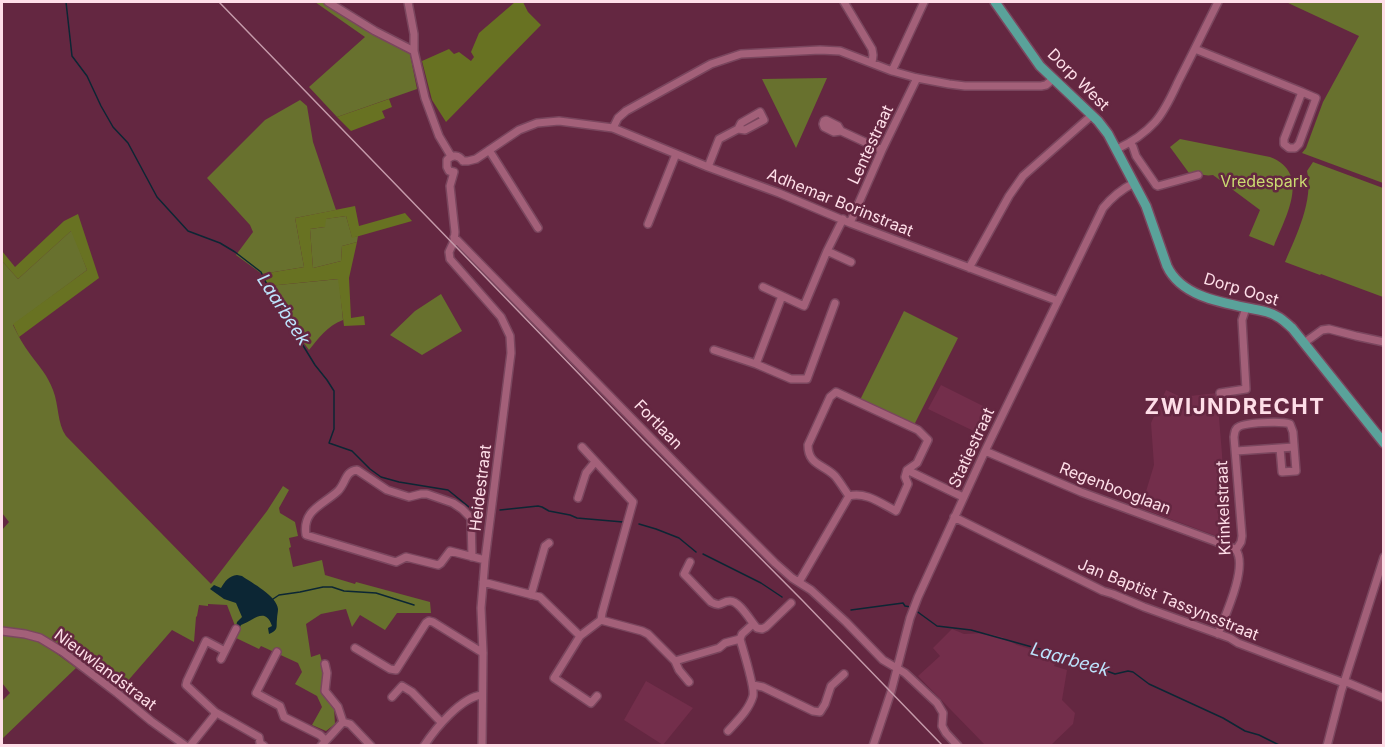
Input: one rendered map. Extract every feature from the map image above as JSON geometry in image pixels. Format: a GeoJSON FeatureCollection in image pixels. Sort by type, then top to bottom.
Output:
{"type":"FeatureCollection","features":[{"type":"Feature","properties":{"kind":"main road","name":"Dorp West"},"geometry":{"type":"LineString","coordinates":[[995,2],[1034,58],[1104,127],[1134,183]]}},
{"type":"Feature","properties":{"kind":"main road","name":"Dorp Oost"},"geometry":{"type":"LineString","coordinates":[[1134,183],[1146,206],[1170,273],[1178,282],[1187,289],[1213,300],[1267,312],[1280,318],[1292,328],[1383,443]]}},
{"type":"Feature","properties":{"kind":"street"},"geometry":{"type":"LineString","coordinates":[[328,2],[375,32],[414,51]]}},
{"type":"Feature","properties":{"kind":"street"},"geometry":{"type":"LineString","coordinates":[[408,2],[414,34],[414,51],[425,98],[430,115],[451,156]]}},
{"type":"Feature","properties":{"kind":"street"},"geometry":{"type":"LineString","coordinates":[[844,2],[872,49],[872,63]]}},
{"type":"Feature","properties":{"kind":"street"},"geometry":{"type":"LineString","coordinates":[[892,71],[924,2]]}},
{"type":"Feature","properties":{"kind":"street"},"geometry":{"type":"LineString","coordinates":[[1117,149],[1130,142],[1159,117],[1218,2]]}},
{"type":"Feature","properties":{"kind":"street"},"geometry":{"type":"LineString","coordinates":[[1195,49],[1302,92],[1316,98],[1299,144],[1295,148],[1289,148],[1284,144],[1284,139],[1302,92]]}},
{"type":"Feature","properties":{"kind":"street"},"geometry":{"type":"LineString","coordinates":[[613,128],[618,118],[626,111],[711,64],[741,54],[840,51],[892,71],[917,78],[965,86],[1041,86],[1053,79]]}},
{"type":"Feature","properties":{"kind":"street","name":"Lentestraat"},"geometry":{"type":"LineString","coordinates":[[782,296],[804,306],[827,251],[847,221],[917,78]]}},
{"type":"Feature","properties":{"kind":"street"},"geometry":{"type":"LineString","coordinates":[[969,268],[1009,196],[1023,176],[1091,116]]}},
{"type":"Feature","properties":{"kind":"street","name":"Adhemar Borinstraat"},"geometry":{"type":"LineString","coordinates":[[463,161],[476,159],[519,130],[537,123],[559,121],[613,128],[708,167],[1058,301]]}},
{"type":"Feature","properties":{"kind":"street"},"geometry":{"type":"LineString","coordinates":[[708,167],[719,139],[738,129]]}},
{"type":"Feature","properties":{"kind":"street"},"geometry":{"type":"LineString","coordinates":[[841,131],[882,150]]}},
{"type":"Feature","properties":{"kind":"street"},"geometry":{"type":"LineString","coordinates":[[1130,142],[1136,156],[1156,185],[1198,175]]}},
{"type":"Feature","properties":{"kind":"street"},"geometry":{"type":"LineString","coordinates":[[489,150],[538,228]]}},
{"type":"Feature","properties":{"kind":"street"},"geometry":{"type":"LineString","coordinates":[[648,224],[676,154]]}},
{"type":"Feature","properties":{"kind":"street"},"geometry":{"type":"LineString","coordinates":[[451,156],[457,156],[463,161],[462,168],[458,172],[449,171],[447,160],[451,156]]}},
{"type":"Feature","properties":{"kind":"street"},"geometry":{"type":"LineString","coordinates":[[454,172],[450,186],[454,237]]}},
{"type":"Feature","properties":{"kind":"street","name":"Statiestraat"},"geometry":{"type":"LineString","coordinates":[[873,746],[891,692],[913,608],[963,497],[1103,208],[1124,188],[1134,183]]}},
{"type":"Feature","properties":{"kind":"street","name":"Heidestraat"},"geometry":{"type":"LineString","coordinates":[[454,237],[450,259],[495,308],[510,336],[511,353],[481,608],[482,746]]}},
{"type":"Feature","properties":{"kind":"street","name":"Fortlaan"},"geometry":{"type":"LineString","coordinates":[[454,237],[775,563],[846,622],[884,660],[905,673],[937,703],[943,713],[942,726],[958,746]]}},
{"type":"Feature","properties":{"kind":"street"},"geometry":{"type":"LineString","coordinates":[[827,251],[851,262]]}},
{"type":"Feature","properties":{"kind":"street"},"geometry":{"type":"LineString","coordinates":[[756,364],[782,296],[763,287]]}},
{"type":"Feature","properties":{"kind":"street"},"geometry":{"type":"LineString","coordinates":[[714,350],[791,379],[807,379],[835,303]]}},
{"type":"Feature","properties":{"kind":"street"},"geometry":{"type":"LineString","coordinates":[[1220,393],[1246,389],[1242,320],[1246,308]]}},
{"type":"Feature","properties":{"kind":"street"},"geometry":{"type":"LineString","coordinates":[[1304,343],[1322,330],[1329,329],[1383,342]]}},
{"type":"Feature","properties":{"kind":"street"},"geometry":{"type":"LineString","coordinates":[[849,496],[836,477],[816,464],[808,454],[808,445],[830,398],[836,392],[918,430],[928,440],[918,464],[907,470]]}},
{"type":"Feature","properties":{"kind":"street","name":"Krinkelstraat"},"geometry":{"type":"LineString","coordinates":[[1218,634],[1238,579],[1240,556],[1236,550],[1242,540],[1234,434],[1237,427],[1245,424],[1282,422],[1290,424],[1294,447]]}},
{"type":"Feature","properties":{"kind":"street"},"geometry":{"type":"LineString","coordinates":[[582,447],[632,499],[633,504],[601,620],[580,636],[554,678],[591,703],[597,696]]}},
{"type":"Feature","properties":{"kind":"street"},"geometry":{"type":"LineString","coordinates":[[1236,451],[1294,447],[1296,471],[1282,472],[1280,448]]}},
{"type":"Feature","properties":{"kind":"street","name":"Regenbooglaan"},"geometry":{"type":"LineString","coordinates":[[985,451],[1081,492],[1236,550]]}},
{"type":"Feature","properties":{"kind":"street"},"geometry":{"type":"LineString","coordinates":[[578,498],[586,473],[595,462]]}},
{"type":"Feature","properties":{"kind":"street"},"geometry":{"type":"LineString","coordinates":[[472,557],[471,519],[462,509],[453,503],[427,494],[408,496],[387,490],[355,470],[349,472],[339,490],[314,508],[305,526],[306,536],[396,561],[406,557],[438,565],[450,551],[472,557],[485,560]]}},
{"type":"Feature","properties":{"kind":"street"},"geometry":{"type":"LineString","coordinates":[[799,582],[849,496],[855,494],[869,497],[896,511],[908,484],[907,470]]}},
{"type":"Feature","properties":{"kind":"street"},"geometry":{"type":"LineString","coordinates":[[907,470],[963,497]]}},
{"type":"Feature","properties":{"kind":"street","name":"Jan Baptist Tassynsstraat"},"geometry":{"type":"LineString","coordinates":[[954,518],[1102,591],[1383,698]]}},
{"type":"Feature","properties":{"kind":"street"},"geometry":{"type":"LineString","coordinates":[[531,595],[545,546],[549,543]]}},
{"type":"Feature","properties":{"kind":"street"},"geometry":{"type":"LineString","coordinates":[[1327,746],[1344,682],[1383,557]]}},
{"type":"Feature","properties":{"kind":"street"},"geometry":{"type":"LineString","coordinates":[[690,562],[684,574],[711,602],[716,605],[730,601],[735,603],[757,628],[766,627],[791,603]]}},
{"type":"Feature","properties":{"kind":"street"},"geometry":{"type":"LineString","coordinates":[[483,582],[540,597],[580,636]]}},
{"type":"Feature","properties":{"kind":"street"},"geometry":{"type":"LineString","coordinates":[[601,620],[648,634],[675,661],[689,682]]}},
{"type":"Feature","properties":{"kind":"street"},"geometry":{"type":"LineString","coordinates":[[355,648],[390,669],[396,670],[429,621],[483,653]]}},
{"type":"Feature","properties":{"kind":"street"},"geometry":{"type":"LineString","coordinates":[[728,731],[745,712],[752,698],[753,685],[740,639],[753,624]]}},
{"type":"Feature","properties":{"kind":"street"},"geometry":{"type":"LineString","coordinates":[[221,659],[236,629]]}},
{"type":"Feature","properties":{"kind":"street","name":"Nieuwlandstraat"},"geometry":{"type":"LineString","coordinates":[[2,631],[40,638],[55,647],[151,721],[188,746]]}},
{"type":"Feature","properties":{"kind":"street"},"geometry":{"type":"LineString","coordinates":[[675,661],[740,639]]}},
{"type":"Feature","properties":{"kind":"street"},"geometry":{"type":"LineString","coordinates":[[225,651],[206,641],[186,685],[215,712],[259,737],[260,744],[264,746]]}},
{"type":"Feature","properties":{"kind":"street"},"geometry":{"type":"LineString","coordinates":[[277,652],[256,693],[280,706],[284,717],[320,735],[323,743],[343,722]]}},
{"type":"Feature","properties":{"kind":"street"},"geometry":{"type":"LineString","coordinates":[[325,664],[327,677],[325,692],[338,707],[343,722]]}},
{"type":"Feature","properties":{"kind":"street"},"geometry":{"type":"LineString","coordinates":[[753,685],[763,687],[813,711],[820,712],[825,705],[831,686],[844,674]]}},
{"type":"Feature","properties":{"kind":"street"},"geometry":{"type":"LineString","coordinates":[[392,697],[402,686],[412,692],[441,722]]}},
{"type":"Feature","properties":{"kind":"street"},"geometry":{"type":"LineString","coordinates":[[424,746],[441,722],[465,702],[482,695]]}},
{"type":"Feature","properties":{"kind":"street"},"geometry":{"type":"LineString","coordinates":[[188,746],[215,712]]}},
{"type":"Feature","properties":{"kind":"street"},"geometry":{"type":"LineString","coordinates":[[343,722],[350,724],[371,746]]}},
{"type":"Feature","properties":{"kind":"shaded area"},"geometry":{"type":"Polygon","coordinates":[[[941,385],[995,412],[984,436],[928,409],[941,385]]]}},
{"type":"Feature","properties":{"kind":"shaded area"},"geometry":{"type":"Polygon","coordinates":[[[1166,390],[1181,397],[1217,393],[1225,532],[1219,537],[1141,508],[1154,465],[1151,423],[1166,390]]]}},
{"type":"Feature","properties":{"kind":"shaded area"},"geometry":{"type":"Polygon","coordinates":[[[952,629],[964,634],[984,633],[1002,637],[1017,645],[1057,657],[1054,666],[1067,670],[1062,700],[1075,713],[1073,724],[1051,745],[985,745],[918,676],[940,656],[933,648],[952,629]]]}},
{"type":"Feature","properties":{"kind":"shaded area"},"geometry":{"type":"Polygon","coordinates":[[[646,681],[693,708],[663,745],[624,720],[646,681]]]}},
{"type":"Feature","properties":{"kind":"green space"},"geometry":{"type":"Polygon","coordinates":[[[315,2],[323,2],[410,54],[417,89],[337,117],[309,87],[365,37],[315,2]]]}},
{"type":"Feature","properties":{"kind":"green space"},"geometry":{"type":"Polygon","coordinates":[[[515,2],[523,2],[528,12],[541,25],[446,122],[432,100],[422,61],[449,49],[454,54],[459,52],[471,61],[474,57],[471,52],[479,33],[515,2]]]}},
{"type":"Feature","properties":{"kind":"green space"},"geometry":{"type":"Polygon","coordinates":[[[1286,2],[1383,2],[1383,183],[1302,153],[1323,102],[1359,36],[1286,2]]]}},
{"type":"Feature","properties":{"kind":"green space"},"geometry":{"type":"Polygon","coordinates":[[[827,78],[796,148],[762,79],[827,78]]]}},
{"type":"Feature","properties":{"kind":"green space"},"geometry":{"type":"Polygon","coordinates":[[[389,99],[392,107],[382,111],[385,118],[351,131],[337,117],[389,99]]]}},
{"type":"Feature","properties":{"kind":"green space"},"geometry":{"type":"Polygon","coordinates":[[[300,100],[307,106],[313,142],[336,210],[295,218],[304,267],[262,274],[236,255],[253,232],[250,225],[207,178],[265,120],[300,100]]]}},
{"type":"Feature","properties":{"kind":"green space","name":"Vredespark"},"geometry":{"type":"Polygon","coordinates":[[[1180,139],[1270,157],[1283,164],[1290,174],[1293,185],[1292,197],[1274,246],[1249,236],[1260,210],[1213,175],[1189,173],[1170,147],[1180,139]]]}},
{"type":"Feature","properties":{"kind":"green space","name":"Vredespark"},"geometry":{"type":"Polygon","coordinates":[[[1313,162],[1383,188],[1383,297],[1285,262],[1303,218],[1308,194],[1307,171],[1313,162]]]}},
{"type":"Feature","properties":{"kind":"green space"},"geometry":{"type":"Polygon","coordinates":[[[355,206],[359,226],[405,213],[412,221],[352,238],[346,216],[326,219],[325,227],[310,229],[313,268],[341,261],[342,246],[357,242],[349,278],[351,318],[364,316],[365,325],[344,326],[338,279],[268,286],[262,274],[304,267],[295,218],[355,206]]]}},
{"type":"Feature","properties":{"kind":"green space"},"geometry":{"type":"Polygon","coordinates":[[[78,214],[99,278],[19,337],[13,324],[87,270],[71,231],[18,279],[2,261],[2,251],[15,267],[64,221],[78,214]]]}},
{"type":"Feature","properties":{"kind":"green space"},"geometry":{"type":"Polygon","coordinates":[[[346,216],[352,237],[358,236],[357,242],[342,246],[341,261],[313,268],[310,229],[325,227],[325,219],[346,216]]]}},
{"type":"Feature","properties":{"kind":"green space"},"geometry":{"type":"Polygon","coordinates":[[[72,230],[87,270],[13,325],[51,385],[66,436],[211,584],[267,511],[283,486],[289,490],[279,508],[280,513],[295,522],[298,536],[289,538],[293,567],[322,560],[325,575],[430,602],[431,613],[397,613],[385,630],[360,615],[352,627],[346,609],[321,614],[306,624],[311,657],[320,654],[325,674],[323,690],[325,697],[334,708],[335,724],[326,731],[312,725],[322,707],[317,696],[295,684],[302,672],[298,663],[261,646],[259,649],[234,637],[237,631],[227,605],[208,604],[208,606],[199,605],[194,642],[172,630],[119,691],[56,643],[38,634],[34,639],[76,668],[2,739],[2,701],[10,693],[2,683],[2,530],[9,522],[2,513],[2,261],[18,279],[72,230]]]}},
{"type":"Feature","properties":{"kind":"green space"},"geometry":{"type":"Polygon","coordinates":[[[339,279],[343,320],[328,329],[309,350],[290,324],[268,286],[339,279]]]}},
{"type":"Feature","properties":{"kind":"green space"},"geometry":{"type":"Polygon","coordinates":[[[441,294],[462,331],[422,355],[390,335],[415,311],[441,294]]]}},
{"type":"Feature","properties":{"kind":"green space"},"geometry":{"type":"Polygon","coordinates":[[[904,311],[958,338],[913,427],[860,400],[904,311]]]}},
{"type":"Feature","properties":{"kind":"water"},"geometry":{"type":"Polygon","coordinates":[[[237,575],[263,590],[277,604],[277,626],[272,633],[269,634],[268,628],[272,626],[269,620],[262,616],[236,627],[242,617],[236,603],[224,599],[210,589],[214,585],[221,588],[228,579],[237,575]]]}},
{"type":"Feature","properties":{"kind":"waterway","name":"Laarbeek"},"geometry":{"type":"LineString","coordinates":[[66,2],[72,56],[87,76],[113,127],[128,143],[157,197],[188,231],[220,243],[261,272],[272,295],[315,365],[334,391],[334,429],[329,443],[352,451],[381,477],[448,490],[469,507],[483,512]]}},
{"type":"Feature","properties":{"kind":"waterway","name":"Laarbeek"},"geometry":{"type":"LineString","coordinates":[[500,510],[538,506],[577,518],[623,522]]}},
{"type":"Feature","properties":{"kind":"waterway","name":"Laarbeek"},"geometry":{"type":"LineString","coordinates":[[639,524],[679,538],[696,552]]}},
{"type":"Feature","properties":{"kind":"waterway","name":"Laarbeek"},"geometry":{"type":"LineString","coordinates":[[703,554],[761,583],[782,597]]}},
{"type":"Feature","properties":{"kind":"waterway"},"geometry":{"type":"LineString","coordinates":[[273,599],[279,595],[332,587],[344,591],[376,593],[414,605]]}},
{"type":"Feature","properties":{"kind":"waterway","name":"Laarbeek"},"geometry":{"type":"LineString","coordinates":[[851,610],[903,603],[911,607]]}},
{"type":"Feature","properties":{"kind":"waterway","name":"Laarbeek"},"geometry":{"type":"LineString","coordinates":[[915,610],[937,626],[971,630],[1068,657],[1115,674],[1133,672],[1149,684],[1281,746]]}},
{"type":"Feature","properties":{"kind":"railway"},"geometry":{"type":"LineString","coordinates":[[219,2],[943,746]]}},
{"type":"Feature","properties":{"kind":"district","name":"ZWIJNDRECHT"},"geometry":{"type":"Point","coordinates":[1235,407]}}]}
